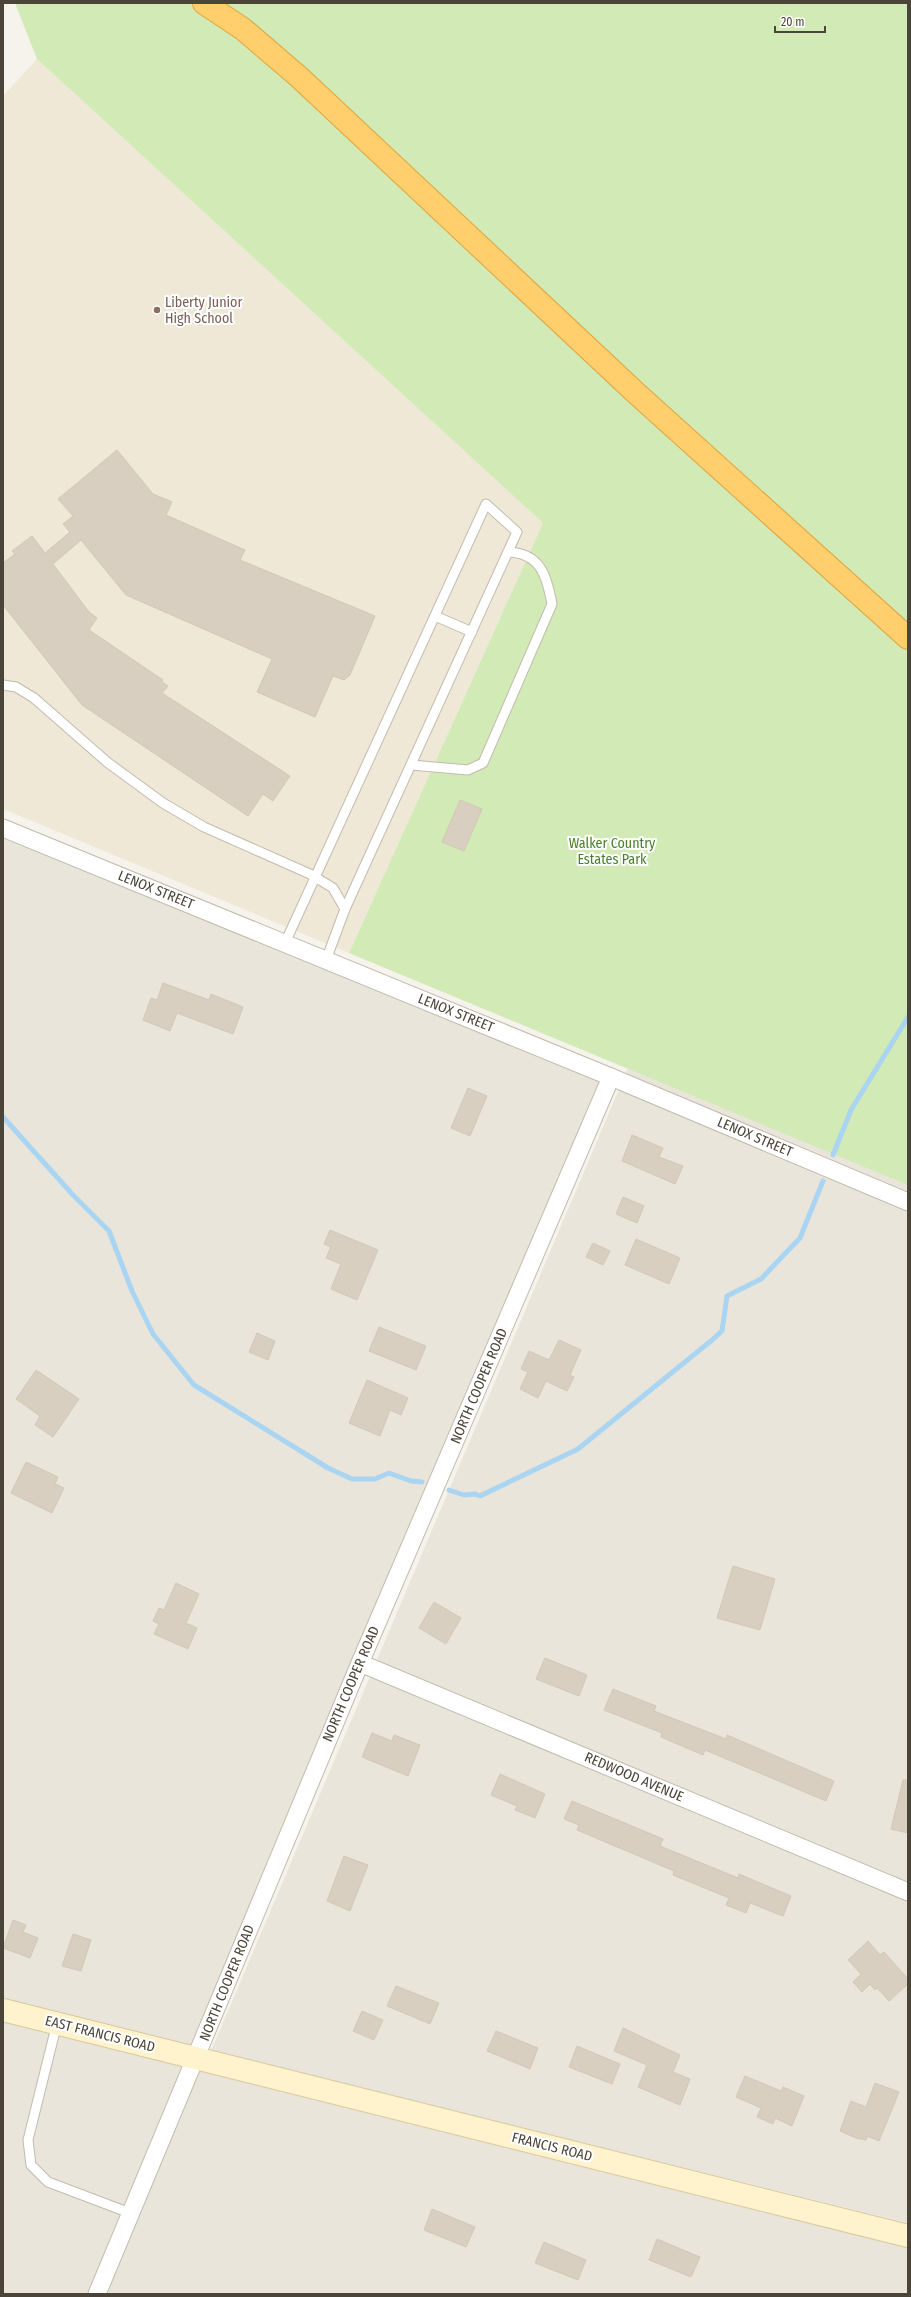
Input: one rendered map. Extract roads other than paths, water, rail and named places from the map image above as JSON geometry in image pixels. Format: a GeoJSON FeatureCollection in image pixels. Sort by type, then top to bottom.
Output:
{"type":"FeatureCollection","features":[{"type":"Feature","properties":{"kind":"highway"},"geometry":{"type":"LineString","coordinates":[[204,3],[243,29],[294,72],[636,393],[908,638]]}},
{"type":"Feature","properties":{"kind":"street","name":"LENOX STREET"},"geometry":{"type":"LineString","coordinates":[[3,828],[611,1077],[908,1202]]}},
{"type":"Feature","properties":{"kind":"street","name":"NORTH COOPER ROAD"},"geometry":{"type":"LineString","coordinates":[[97,2294],[360,1663],[611,1077]]}},
{"type":"Feature","properties":{"kind":"street","name":"REDWOOD AVENUE"},"geometry":{"type":"LineString","coordinates":[[360,1663],[908,1892]]}},
{"type":"Feature","properties":{"kind":"street","name":"EAST FRANCIS ROAD"},"geometry":{"type":"LineString","coordinates":[[3,2010],[196,2058]]}},
{"type":"Feature","properties":{"kind":"street","name":"FRANCIS ROAD"},"geometry":{"type":"LineString","coordinates":[[196,2058],[908,2236]]}},
{"type":"Feature","properties":{"kind":"lane"},"geometry":{"type":"LineString","coordinates":[[285,943],[486,504],[517,532],[345,909],[326,960]]}},
{"type":"Feature","properties":{"kind":"lane"},"geometry":{"type":"LineString","coordinates":[[411,765],[468,770],[483,763],[552,604],[548,581],[538,562],[518,552],[508,552]]}},
{"type":"Feature","properties":{"kind":"lane"},"geometry":{"type":"LineString","coordinates":[[435,616],[472,632]]}},
{"type":"Feature","properties":{"kind":"lane"},"geometry":{"type":"LineString","coordinates":[[3,685],[16,687],[34,698],[107,762],[163,803],[204,826],[316,878],[333,888],[345,909]]}},
{"type":"Feature","properties":{"kind":"lane"},"geometry":{"type":"LineString","coordinates":[[57,2023],[28,2140],[31,2165],[48,2182],[130,2213]]}},
{"type":"Feature","properties":{"kind":"waterway"},"geometry":{"type":"LineString","coordinates":[[833,1155],[851,1110],[908,1017]]}},
{"type":"Feature","properties":{"kind":"waterway"},"geometry":{"type":"LineString","coordinates":[[3,1117],[73,1195],[109,1231],[132,1291],[153,1334],[194,1385],[328,1468],[352,1479],[375,1479],[389,1473],[411,1481],[422,1482]]}},
{"type":"Feature","properties":{"kind":"waterway"},"geometry":{"type":"LineString","coordinates":[[449,1490],[464,1495],[475,1494],[480,1496],[578,1449],[712,1340],[722,1331],[727,1296],[761,1279],[800,1238],[823,1181]]}},
{"type":"Feature","properties":{"kind":"place","name":"Liberty Junior High School"},"geometry":{"type":"Point","coordinates":[157,310]}},
{"type":"Feature","properties":{"kind":"park label","name":"Walker Country Estates Park"},"geometry":{"type":"Point","coordinates":[612,852]}}]}
